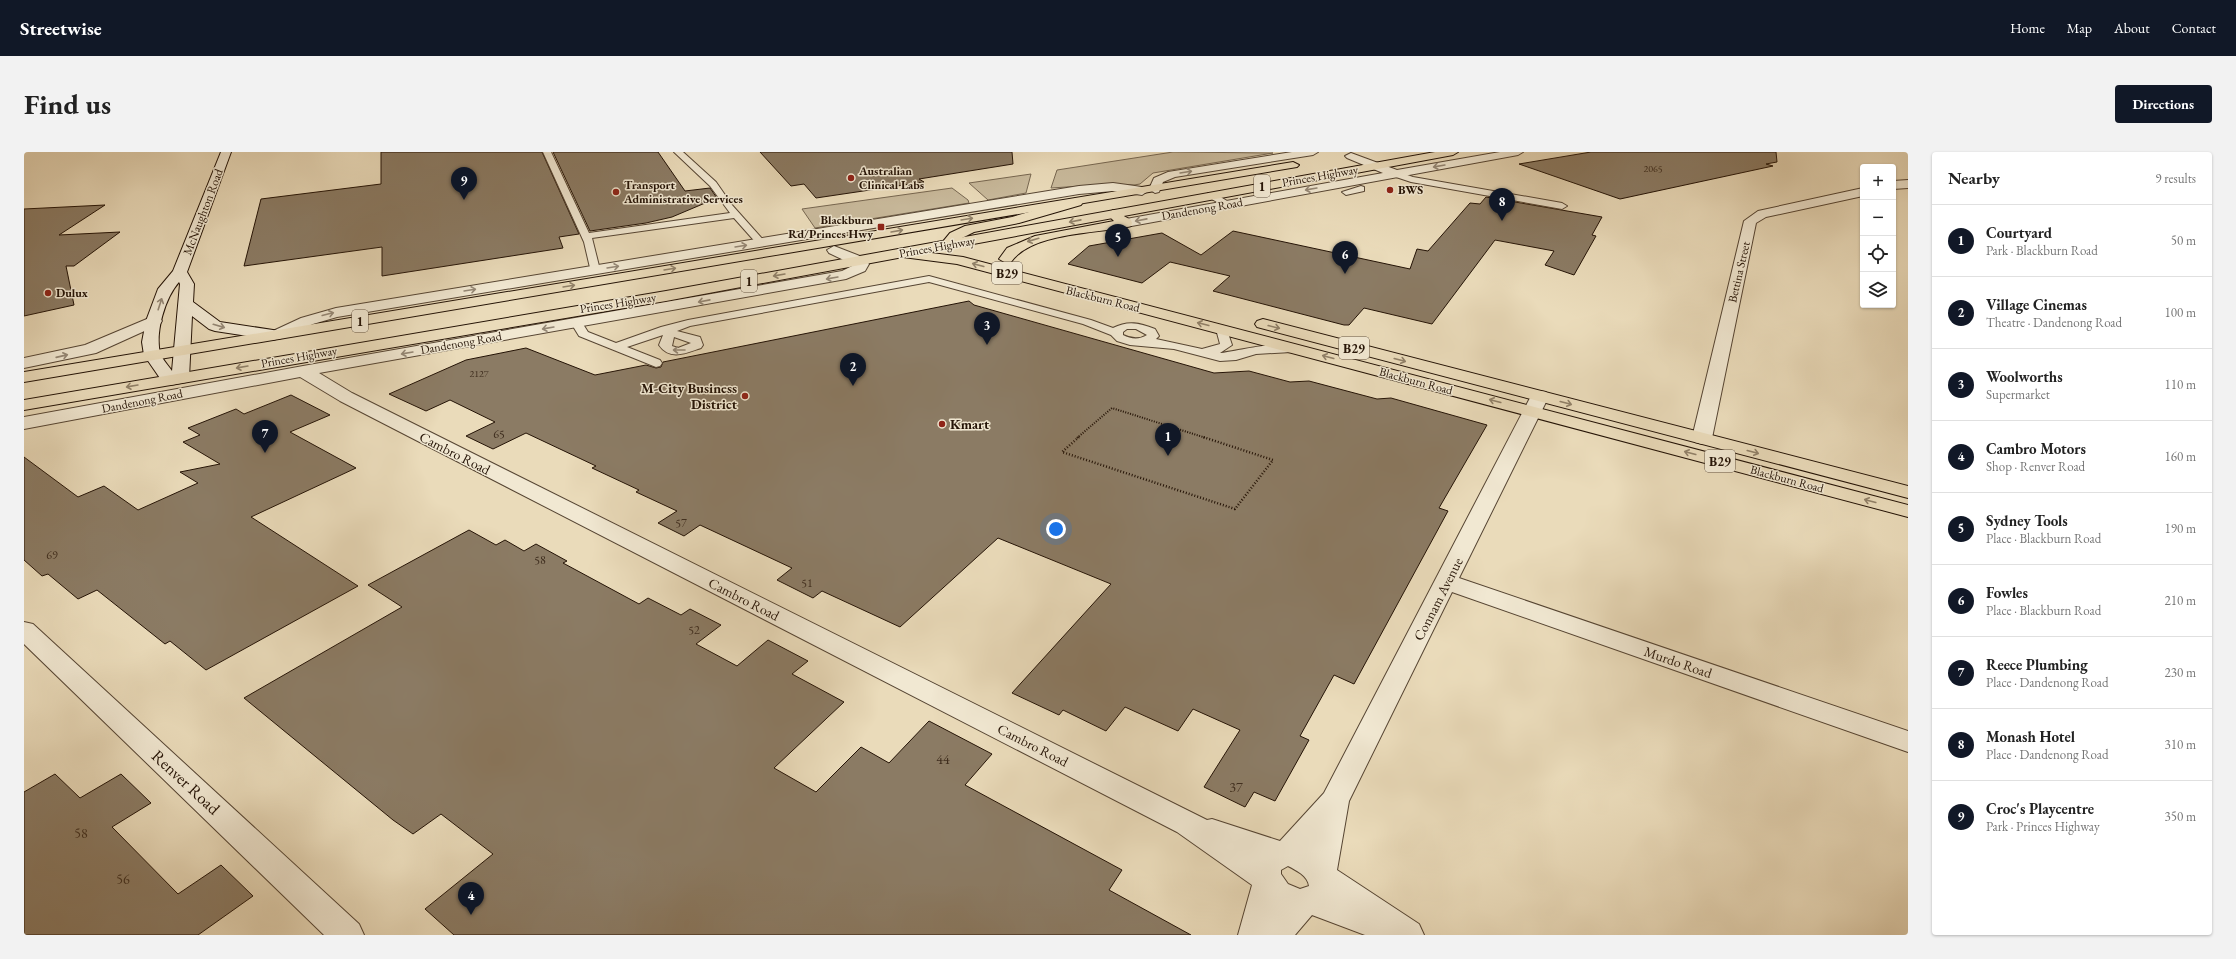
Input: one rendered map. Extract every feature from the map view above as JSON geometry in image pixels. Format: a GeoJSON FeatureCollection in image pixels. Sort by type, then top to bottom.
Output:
{"type":"FeatureCollection","features":[{"type":"Feature","properties":{"kind":"main road","name":"Princes Highway"},"geometry":{"type":"LineString","coordinates":[[1336,158],[1372,152]]}},
{"type":"Feature","properties":{"kind":"main road","name":"Princes Highway"},"geometry":{"type":"LineString","coordinates":[[24,405],[322,353],[666,296],[1211,195],[1453,152]]}},
{"type":"Feature","properties":{"kind":"main road","name":"Princes Highway"},"geometry":{"type":"LineString","coordinates":[[24,377],[276,334],[445,300],[789,249],[1321,161]]}},
{"type":"Feature","properties":{"kind":"main road"},"geometry":{"type":"LineString","coordinates":[[948,244],[955,236],[970,229],[1014,220],[1076,202]]}},
{"type":"Feature","properties":{"kind":"main road"},"geometry":{"type":"LineString","coordinates":[[1113,214],[1126,223]]}},
{"type":"Feature","properties":{"kind":"main road"},"geometry":{"type":"LineString","coordinates":[[993,255],[1007,254],[1011,250],[1029,241],[1126,223]]}},
{"type":"Feature","properties":{"kind":"main road"},"geometry":{"type":"LineString","coordinates":[[789,249],[834,250],[902,241],[948,244]]}},
{"type":"Feature","properties":{"kind":"main road"},"geometry":{"type":"LineString","coordinates":[[948,244],[958,260]]}},
{"type":"Feature","properties":{"kind":"main road","name":"Blackburn Road"},"geometry":{"type":"LineString","coordinates":[[948,244],[993,255],[1536,404],[1908,511]]}},
{"type":"Feature","properties":{"kind":"main road","name":"Blackburn Road"},"geometry":{"type":"LineString","coordinates":[[900,253],[958,260],[1292,348],[1536,404],[1702,438],[1908,492]]}},
{"type":"Feature","properties":{"kind":"main road"},"geometry":{"type":"LineString","coordinates":[[232,342],[233,352],[322,353]]}},
{"type":"Feature","properties":{"kind":"street","name":"McNaughton Road"},"geometry":{"type":"LineString","coordinates":[[152,355],[150,342],[154,321],[165,289],[180,272],[226,152]]}},
{"type":"Feature","properties":{"kind":"street","name":"Princes Highway"},"geometry":{"type":"LineString","coordinates":[[445,300],[595,270],[1079,190],[1113,188],[1148,190],[1158,180],[1166,176],[1283,154],[1313,152]]}},
{"type":"Feature","properties":{"kind":"street","name":"Dandenong Road"},"geometry":{"type":"LineString","coordinates":[[1126,223],[1227,204],[1396,178],[1518,152]]}},
{"type":"Feature","properties":{"kind":"street"},"geometry":{"type":"LineString","coordinates":[[1351,156],[1375,165],[1396,178]]}},
{"type":"Feature","properties":{"kind":"street","name":"Princes Highway"},"geometry":{"type":"LineString","coordinates":[[1219,166],[1269,169]]}},
{"type":"Feature","properties":{"kind":"street"},"geometry":{"type":"LineString","coordinates":[[1896,185],[1908,184]]}},
{"type":"Feature","properties":{"kind":"street","name":"Bettina Street"},"geometry":{"type":"LineString","coordinates":[[1702,438],[1750,221],[1762,214],[1860,193]]}},
{"type":"Feature","properties":{"kind":"street"},"geometry":{"type":"LineString","coordinates":[[834,250],[860,261]]}},
{"type":"Feature","properties":{"kind":"street","name":"Dandenong Road"},"geometry":{"type":"LineString","coordinates":[[24,423],[303,371],[846,275],[860,268],[862,264],[860,261]]}},
{"type":"Feature","properties":{"kind":"street","name":"McNaughton Road"},"geometry":{"type":"LineString","coordinates":[[175,379],[187,305],[187,284],[180,272]]}},
{"type":"Feature","properties":{"kind":"street"},"geometry":{"type":"LineString","coordinates":[[666,296],[686,304]]}},
{"type":"Feature","properties":{"kind":"street"},"geometry":{"type":"LineString","coordinates":[[187,305],[215,326],[276,334]]}},
{"type":"Feature","properties":{"kind":"street"},"geometry":{"type":"LineString","coordinates":[[24,363],[90,349],[154,321]]}},
{"type":"Feature","properties":{"kind":"street"},"geometry":{"type":"LineString","coordinates":[[152,355],[175,379]]}},
{"type":"Feature","properties":{"kind":"street","name":"Cambro Road"},"geometry":{"type":"LineString","coordinates":[[303,371],[346,397],[1275,867]]}},
{"type":"Feature","properties":{"kind":"street","name":"Connam Avenue"},"geometry":{"type":"LineString","coordinates":[[1255,935],[1275,867],[1334,801],[1447,582],[1536,404]]}},
{"type":"Feature","properties":{"kind":"street","name":"Murdo Road"},"geometry":{"type":"LineString","coordinates":[[1447,582],[1908,742]]}},
{"type":"Feature","properties":{"kind":"street","name":"Renver Road"},"geometry":{"type":"LineString","coordinates":[[24,630],[347,935]]}},
{"type":"Feature","properties":{"kind":"street","name":"Connam Avenue"},"geometry":{"type":"LineString","coordinates":[[1275,935],[1315,889],[1334,801]]}},
{"type":"Feature","properties":{"kind":"street"},"geometry":{"type":"LineString","coordinates":[[1315,889],[1307,859],[1275,867],[1282,898],[1315,889],[1406,935]]}},
{"type":"Feature","properties":{"kind":"lane"},"geometry":{"type":"LineString","coordinates":[[547,152],[586,236],[595,270]]}},
{"type":"Feature","properties":{"kind":"lane"},"geometry":{"type":"LineString","coordinates":[[678,152],[699,174],[713,184],[761,243]]}},
{"type":"Feature","properties":{"kind":"lane"},"geometry":{"type":"LineString","coordinates":[[1396,178],[1411,179],[1562,206]]}},
{"type":"Feature","properties":{"kind":"lane"},"geometry":{"type":"LineString","coordinates":[[1346,192],[1361,189]]}},
{"type":"Feature","properties":{"kind":"lane"},"geometry":{"type":"LineString","coordinates":[[1211,195],[1227,204]]}},
{"type":"Feature","properties":{"kind":"lane"},"geometry":{"type":"LineString","coordinates":[[586,236],[737,215]]}},
{"type":"Feature","properties":{"kind":"lane"},"geometry":{"type":"LineString","coordinates":[[616,347],[688,323],[929,279],[1087,322],[1120,338],[1139,342],[1174,346],[1220,357],[1236,356],[1255,350],[1292,348]]}},
{"type":"Feature","properties":{"kind":"lane"},"geometry":{"type":"LineString","coordinates":[[769,289],[783,305]]}},
{"type":"Feature","properties":{"kind":"lane"},"geometry":{"type":"LineString","coordinates":[[577,323],[583,334],[656,363]]}},
{"type":"Feature","properties":{"kind":"lane"},"geometry":{"type":"LineString","coordinates":[[1120,338],[1143,327],[1174,346]]}},
{"type":"Feature","properties":{"kind":"lane"},"geometry":{"type":"LineString","coordinates":[[1199,352],[1216,350],[1226,345],[1222,329]]}},
{"type":"Feature","properties":{"kind":"lane"},"geometry":{"type":"LineString","coordinates":[[1139,342],[1151,338],[1153,334]]}},
{"type":"Feature","properties":{"kind":"path"},"geometry":{"type":"LineString","coordinates":[[1112,408],[1273,460],[1235,509],[1062,452],[1112,408]]}},
{"type":"Feature","properties":{"kind":"shaded area"},"geometry":{"type":"Polygon","coordinates":[[[1173,152],[1273,153],[1153,173],[1140,184],[1134,185],[1113,184],[1051,188],[1057,170],[1173,152]]]}},
{"type":"Feature","properties":{"kind":"shaded area"},"geometry":{"type":"Polygon","coordinates":[[[1031,174],[1026,193],[988,200],[969,183],[1031,174]]]}},
{"type":"Feature","properties":{"kind":"shaded area"},"geometry":{"type":"Polygon","coordinates":[[[952,188],[968,200],[969,203],[815,228],[802,209],[952,188]]]}},
{"type":"Feature","properties":{"kind":"building"},"geometry":{"type":"Polygon","coordinates":[[[381,152],[542,152],[579,234],[559,237],[563,248],[382,276],[382,247],[244,266],[261,199],[381,184],[381,152]]]}},
{"type":"Feature","properties":{"kind":"building","name":"Transport Administrative Services"},"geometry":{"type":"Polygon","coordinates":[[[553,152],[658,152],[685,191],[710,188],[717,198],[672,217],[646,223],[590,231],[553,152]]]}},
{"type":"Feature","properties":{"kind":"building","name":"Australian Clinical Labs"},"geometry":{"type":"Polygon","coordinates":[[[760,152],[1012,152],[1013,164],[919,179],[924,182],[816,198],[804,184],[791,186],[760,152]]]}},
{"type":"Feature","properties":{"kind":"building"},"geometry":{"type":"Polygon","coordinates":[[[1591,152],[1776,152],[1777,162],[1766,164],[1773,166],[1620,199],[1519,164],[1591,152]]]}},
{"type":"Feature","properties":{"kind":"building"},"geometry":{"type":"Polygon","coordinates":[[[1486,197],[1602,217],[1592,235],[1596,236],[1574,275],[1545,265],[1554,251],[1495,240],[1432,324],[1364,308],[1349,325],[1344,325],[1213,291],[1230,276],[1170,262],[1142,283],[1068,264],[1089,246],[1162,233],[1201,255],[1233,231],[1410,269],[1417,249],[1428,251],[1470,203],[1480,204],[1486,197]]]}},
{"type":"Feature","properties":{"kind":"building"},"geometry":{"type":"Polygon","coordinates":[[[105,205],[59,235],[120,232],[74,266],[66,266],[74,305],[24,316],[24,209],[105,205]]]}},
{"type":"Feature","properties":{"kind":"building"},"geometry":{"type":"Polygon","coordinates":[[[969,301],[974,305],[1214,373],[1249,371],[1290,382],[1309,381],[1377,399],[1391,398],[1487,425],[1439,508],[1448,511],[1354,684],[1334,675],[1300,736],[1309,740],[1275,801],[1254,792],[1245,807],[1204,787],[1240,730],[1193,709],[1178,731],[1125,707],[1106,731],[1063,710],[1059,715],[1012,693],[1111,584],[998,538],[900,627],[822,591],[813,598],[777,580],[792,568],[700,525],[684,536],[658,523],[677,511],[636,492],[639,490],[592,468],[596,466],[526,433],[493,449],[466,436],[495,422],[450,400],[426,411],[389,394],[466,360],[526,348],[595,375],[646,365],[656,368],[661,367],[663,362],[969,301]]]}},
{"type":"Feature","properties":{"kind":"building"},"geometry":{"type":"Polygon","coordinates":[[[291,395],[330,415],[290,432],[356,468],[251,517],[358,586],[206,670],[170,641],[165,644],[97,590],[78,599],[48,574],[42,576],[24,560],[24,457],[78,497],[104,486],[138,510],[198,483],[180,472],[220,464],[183,442],[200,435],[188,428],[236,409],[244,414],[291,395]]]}},
{"type":"Feature","properties":{"kind":"building"},"geometry":{"type":"Polygon","coordinates":[[[469,530],[496,545],[505,540],[524,551],[536,544],[567,561],[563,563],[639,604],[648,598],[681,615],[690,609],[721,625],[696,644],[737,666],[768,640],[808,661],[792,674],[844,702],[774,768],[816,792],[861,747],[889,763],[929,721],[992,754],[965,785],[1122,870],[1109,890],[1191,935],[454,935],[425,909],[493,854],[441,814],[413,834],[393,820],[244,698],[402,607],[368,585],[469,530]]]}},
{"type":"Feature","properties":{"kind":"building"},"geometry":{"type":"Polygon","coordinates":[[[55,774],[80,798],[121,774],[151,803],[112,827],[178,894],[221,865],[253,896],[198,935],[24,935],[24,792],[55,774]]]}},
{"type":"Feature","properties":{"kind":"place","name":"Australian Clinical Labs"},"geometry":{"type":"Point","coordinates":[851,178]}},
{"type":"Feature","properties":{"kind":"place","name":"BWS"},"geometry":{"type":"Point","coordinates":[1390,190]}},
{"type":"Feature","properties":{"kind":"place","name":"Transport Administrative Services"},"geometry":{"type":"Point","coordinates":[616,192]}},
{"type":"Feature","properties":{"kind":"place","name":"Croc's Playcentre"},"geometry":{"type":"Point","coordinates":[464,200]}},
{"type":"Feature","properties":{"kind":"place","name":"Monash Hotel"},"geometry":{"type":"Point","coordinates":[1502,221]}},
{"type":"Feature","properties":{"kind":"place","name":"Blackburn Rd/Princes Hwy"},"geometry":{"type":"Point","coordinates":[881,227]}},
{"type":"Feature","properties":{"kind":"place","name":"Sydney Tools"},"geometry":{"type":"Point","coordinates":[1118,257]}},
{"type":"Feature","properties":{"kind":"place","name":"Fowles"},"geometry":{"type":"Point","coordinates":[1345,274]}},
{"type":"Feature","properties":{"kind":"place","name":"Dulux"},"geometry":{"type":"Point","coordinates":[48,293]}},
{"type":"Feature","properties":{"kind":"place","name":"Woolworths"},"geometry":{"type":"Point","coordinates":[987,345]}},
{"type":"Feature","properties":{"kind":"place","name":"Village Cinemas"},"geometry":{"type":"Point","coordinates":[853,386]}},
{"type":"Feature","properties":{"kind":"place","name":"M-City Business District"},"geometry":{"type":"Point","coordinates":[745,396]}},
{"type":"Feature","properties":{"kind":"place","name":"Kmart"},"geometry":{"type":"Point","coordinates":[942,424]}},
{"type":"Feature","properties":{"kind":"place","name":"Reece Plumbing"},"geometry":{"type":"Point","coordinates":[265,453]}},
{"type":"Feature","properties":{"kind":"place","name":"Courtyard"},"geometry":{"type":"Point","coordinates":[1168,456]}},
{"type":"Feature","properties":{"kind":"place","name":"Cambro Motors"},"geometry":{"type":"Point","coordinates":[471,915]}}]}
